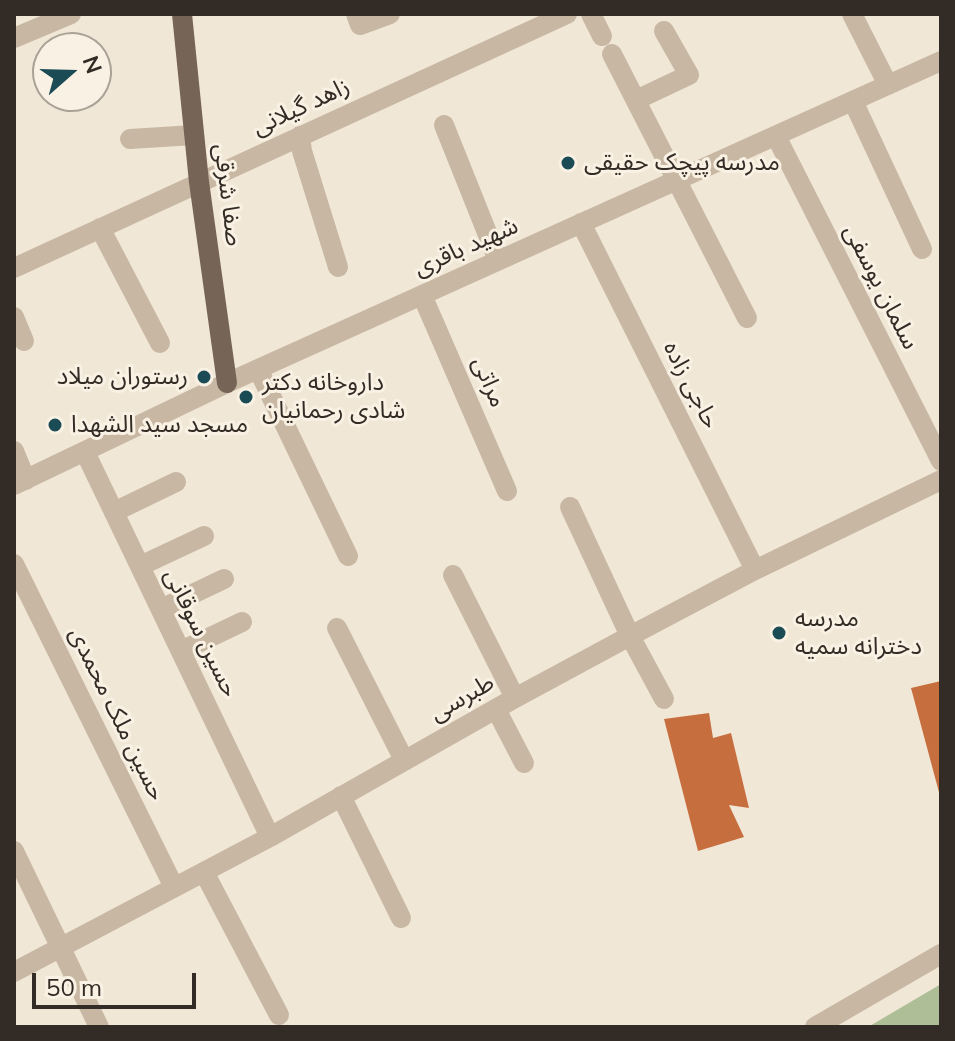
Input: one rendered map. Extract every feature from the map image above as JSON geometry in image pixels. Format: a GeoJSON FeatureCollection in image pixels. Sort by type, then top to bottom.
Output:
{"type":"FeatureCollection","features":[{"type":"Feature","properties":{"kind":"main road","name":"صفا شرقی"},"geometry":{"type":"LineString","coordinates":[[182,14],[199,182],[227,383]]}},
{"type":"Feature","properties":{"kind":"street"},"geometry":{"type":"LineString","coordinates":[[14,38],[44,19],[71,14]]}},
{"type":"Feature","properties":{"kind":"street"},"geometry":{"type":"LineString","coordinates":[[356,14],[360,25],[390,14]]}},
{"type":"Feature","properties":{"kind":"street","name":"زاهد گیلانی"},"geometry":{"type":"LineString","coordinates":[[14,268],[567,14]]}},
{"type":"Feature","properties":{"kind":"street"},"geometry":{"type":"LineString","coordinates":[[591,14],[747,318]]}},
{"type":"Feature","properties":{"kind":"street"},"geometry":{"type":"LineString","coordinates":[[852,14],[888,85]]}},
{"type":"Feature","properties":{"kind":"street"},"geometry":{"type":"LineString","coordinates":[[636,100],[689,75],[664,31]]}},
{"type":"Feature","properties":{"kind":"street","name":"شهید باقری"},"geometry":{"type":"LineString","coordinates":[[20,482],[227,383],[941,61]]}},
{"type":"Feature","properties":{"kind":"street"},"geometry":{"type":"LineString","coordinates":[[853,101],[922,249]]}},
{"type":"Feature","properties":{"kind":"street"},"geometry":{"type":"LineString","coordinates":[[444,125],[498,260]]}},
{"type":"Feature","properties":{"kind":"street"},"geometry":{"type":"LineString","coordinates":[[130,139],[194,135]]}},
{"type":"Feature","properties":{"kind":"street"},"geometry":{"type":"LineString","coordinates":[[300,136],[338,267]]}},
{"type":"Feature","properties":{"kind":"street","name":"سلمان یوسفی"},"geometry":{"type":"LineString","coordinates":[[776,136],[941,461]]}},
{"type":"Feature","properties":{"kind":"street","name":"حاجی زاده"},"geometry":{"type":"LineString","coordinates":[[581,223],[755,570]]}},
{"type":"Feature","properties":{"kind":"street"},"geometry":{"type":"LineString","coordinates":[[100,228],[160,343]]}},
{"type":"Feature","properties":{"kind":"street","name":"مراتی"},"geometry":{"type":"LineString","coordinates":[[422,295],[507,491]]}},
{"type":"Feature","properties":{"kind":"street"},"geometry":{"type":"LineString","coordinates":[[14,317],[24,341]]}},
{"type":"Feature","properties":{"kind":"street"},"geometry":{"type":"LineString","coordinates":[[258,369],[348,556]]}},
{"type":"Feature","properties":{"kind":"street"},"geometry":{"type":"LineString","coordinates":[[14,451],[20,482]]}},
{"type":"Feature","properties":{"kind":"street","name":"حسین سوقانی"},"geometry":{"type":"LineString","coordinates":[[85,452],[270,837]]}},
{"type":"Feature","properties":{"kind":"street","name":"طبرسی"},"geometry":{"type":"LineString","coordinates":[[14,972],[270,837],[630,636],[755,570],[941,480]]}},
{"type":"Feature","properties":{"kind":"street"},"geometry":{"type":"LineString","coordinates":[[114,512],[176,482]]}},
{"type":"Feature","properties":{"kind":"street"},"geometry":{"type":"LineString","coordinates":[[570,507],[630,636],[664,699]]}},
{"type":"Feature","properties":{"kind":"street"},"geometry":{"type":"LineString","coordinates":[[140,566],[204,536]]}},
{"type":"Feature","properties":{"kind":"street","name":"حسین ملک محمدی"},"geometry":{"type":"LineString","coordinates":[[14,564],[174,887]]}},
{"type":"Feature","properties":{"kind":"street"},"geometry":{"type":"LineString","coordinates":[[453,575],[515,698]]}},
{"type":"Feature","properties":{"kind":"street"},"geometry":{"type":"LineString","coordinates":[[161,609],[224,579]]}},
{"type":"Feature","properties":{"kind":"street"},"geometry":{"type":"LineString","coordinates":[[181,651],[242,622]]}},
{"type":"Feature","properties":{"kind":"street"},"geometry":{"type":"LineString","coordinates":[[337,628],[404,760]]}},
{"type":"Feature","properties":{"kind":"street"},"geometry":{"type":"LineString","coordinates":[[496,709],[524,763]]}},
{"type":"Feature","properties":{"kind":"street"},"geometry":{"type":"LineString","coordinates":[[341,796],[401,918]]}},
{"type":"Feature","properties":{"kind":"street"},"geometry":{"type":"LineString","coordinates":[[14,851],[99,1027]]}},
{"type":"Feature","properties":{"kind":"street"},"geometry":{"type":"LineString","coordinates":[[204,872],[279,1015]]}},
{"type":"Feature","properties":{"kind":"street"},"geometry":{"type":"LineString","coordinates":[[815,1027],[941,954]]}},
{"type":"Feature","properties":{"kind":"green space"},"geometry":{"type":"Polygon","coordinates":[[[941,984],[941,1027],[868,1027],[941,984]]]}},
{"type":"Feature","properties":{"kind":"building"},"geometry":{"type":"Polygon","coordinates":[[[941,681],[941,796],[940,796],[911,688],[941,681]]]}},
{"type":"Feature","properties":{"kind":"building"},"geometry":{"type":"Polygon","coordinates":[[[709,713],[713,738],[731,733],[749,808],[729,805],[744,837],[698,851],[664,719],[709,713]]]}},
{"type":"Feature","properties":{"kind":"place","name":"مدرسه پیچک حقیقی"},"geometry":{"type":"Point","coordinates":[568,163]}},
{"type":"Feature","properties":{"kind":"place","name":"رستوران میلاد"},"geometry":{"type":"Point","coordinates":[204,377]}},
{"type":"Feature","properties":{"kind":"place","name":"داروخانه دکتر شادی رحمانیان"},"geometry":{"type":"Point","coordinates":[246,397]}},
{"type":"Feature","properties":{"kind":"place","name":"مسجد سید الشهدا"},"geometry":{"type":"Point","coordinates":[55,425]}},
{"type":"Feature","properties":{"kind":"place","name":"مدرسه دخترانه سمیه"},"geometry":{"type":"Point","coordinates":[779,633]}}]}
